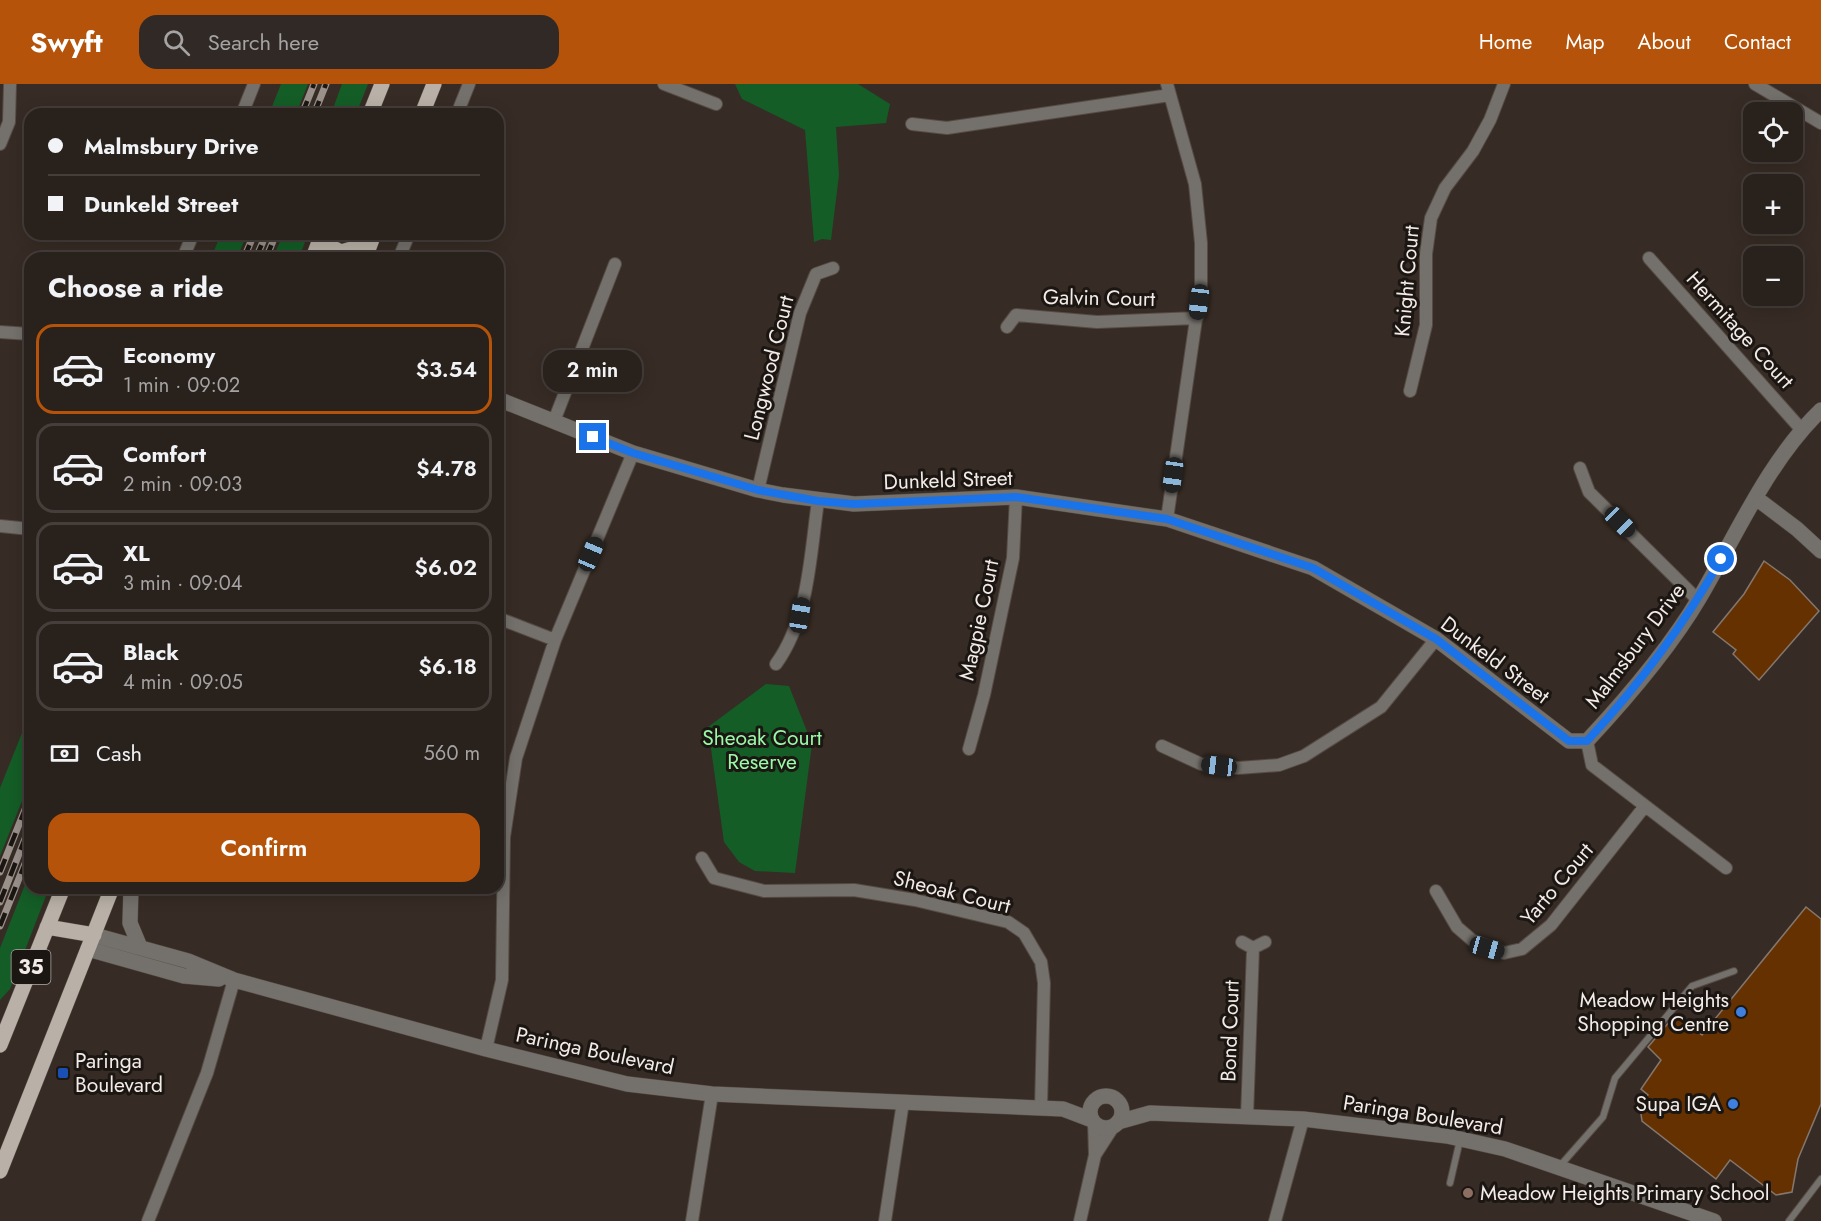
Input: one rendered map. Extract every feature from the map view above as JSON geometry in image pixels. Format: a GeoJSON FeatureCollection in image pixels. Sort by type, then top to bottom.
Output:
{"type":"FeatureCollection","features":[{"type":"Feature","properties":{"kind":"main road"},"geometry":{"type":"LineString","coordinates":[[372,108],[382,84]]}},
{"type":"Feature","properties":{"kind":"main road"},"geometry":{"type":"LineString","coordinates":[[424,108],[434,84]]}},
{"type":"Feature","properties":{"kind":"main road"},"geometry":{"type":"LineString","coordinates":[[326,240],[331,247],[341,252],[355,248],[363,240]]}},
{"type":"Feature","properties":{"kind":"main road","name":"35"},"geometry":{"type":"LineString","coordinates":[[0,1045],[61,894]]}},
{"type":"Feature","properties":{"kind":"main road","name":"35"},"geometry":{"type":"LineString","coordinates":[[0,1171],[110,894]]}},
{"type":"Feature","properties":{"kind":"main road"},"geometry":{"type":"LineString","coordinates":[[47,927],[91,942]]}},
{"type":"Feature","properties":{"kind":"street"},"geometry":{"type":"LineString","coordinates":[[0,144],[9,122],[10,84]]}},
{"type":"Feature","properties":{"kind":"street"},"geometry":{"type":"LineString","coordinates":[[244,108],[254,84]]}},
{"type":"Feature","properties":{"kind":"street"},"geometry":{"type":"LineString","coordinates":[[459,108],[469,84]]}},
{"type":"Feature","properties":{"kind":"street"},"geometry":{"type":"LineString","coordinates":[[664,84],[716,104]]}},
{"type":"Feature","properties":{"kind":"street","name":"Knight Court"},"geometry":{"type":"LineString","coordinates":[[1410,391],[1426,325],[1426,254],[1431,218],[1444,188],[1473,151],[1490,120],[1504,84]]}},
{"type":"Feature","properties":{"kind":"street"},"geometry":{"type":"LineString","coordinates":[[1755,84],[1821,123]]}},
{"type":"Feature","properties":{"kind":"street"},"geometry":{"type":"LineString","coordinates":[[912,124],[947,129],[1168,90],[1195,184],[1201,243],[1201,285],[1167,519]]}},
{"type":"Feature","properties":{"kind":"street","name":"Hermitage Court"},"geometry":{"type":"LineString","coordinates":[[1649,258],[1801,429]]}},
{"type":"Feature","properties":{"kind":"street"},"geometry":{"type":"LineString","coordinates":[[554,421],[615,264]]}},
{"type":"Feature","properties":{"kind":"street","name":"Longwood Court"},"geometry":{"type":"LineString","coordinates":[[758,490],[800,313],[816,274],[832,268]]}},
{"type":"Feature","properties":{"kind":"street","name":"Galvin Court"},"geometry":{"type":"LineString","coordinates":[[1007,327],[1016,315],[1097,322],[1197,318]]}},
{"type":"Feature","properties":{"kind":"street"},"geometry":{"type":"LineString","coordinates":[[0,332],[24,334]]}},
{"type":"Feature","properties":{"kind":"street","name":"Dunkeld Street"},"geometry":{"type":"LineString","coordinates":[[504,401],[633,453],[758,490],[818,501],[854,504],[1016,497],[1167,519],[1313,568],[1436,639],[1569,741]]}},
{"type":"Feature","properties":{"kind":"street","name":"Malmsbury Drive"},"geometry":{"type":"LineString","coordinates":[[1569,741],[1587,741],[1648,669],[1698,600],[1756,498],[1801,429],[1821,410]]}},
{"type":"Feature","properties":{"kind":"street"},"geometry":{"type":"LineString","coordinates":[[504,820],[516,758],[555,640],[633,453]]}},
{"type":"Feature","properties":{"kind":"street"},"geometry":{"type":"LineString","coordinates":[[1580,468],[1589,492],[1698,600]]}},
{"type":"Feature","properties":{"kind":"street","name":"Magpie Court"},"geometry":{"type":"LineString","coordinates":[[969,749],[984,695],[1012,558],[1016,497]]}},
{"type":"Feature","properties":{"kind":"street"},"geometry":{"type":"LineString","coordinates":[[1756,498],[1797,529],[1821,551]]}},
{"type":"Feature","properties":{"kind":"street"},"geometry":{"type":"LineString","coordinates":[[776,664],[790,644],[800,615],[818,501]]}},
{"type":"Feature","properties":{"kind":"street"},"geometry":{"type":"LineString","coordinates":[[0,526],[24,528]]}},
{"type":"Feature","properties":{"kind":"street"},"geometry":{"type":"LineString","coordinates":[[504,620],[555,640]]}},
{"type":"Feature","properties":{"kind":"street"},"geometry":{"type":"LineString","coordinates":[[1162,746],[1201,764],[1238,768],[1279,765],[1304,756],[1381,707],[1436,639]]}},
{"type":"Feature","properties":{"kind":"street"},"geometry":{"type":"LineString","coordinates":[[1587,741],[1592,765],[1726,868]]}},
{"type":"Feature","properties":{"kind":"street","name":"Yarto Court"},"geometry":{"type":"LineString","coordinates":[[1436,891],[1457,927],[1472,940],[1504,953],[1522,949],[1551,925],[1645,806]]}},
{"type":"Feature","properties":{"kind":"street","name":"Sheoak Court"},"geometry":{"type":"LineString","coordinates":[[702,858],[714,878],[747,888],[764,891],[854,890],[977,913],[1008,922],[1024,933],[1041,962],[1044,983],[1041,1108]]}},
{"type":"Feature","properties":{"kind":"street"},"geometry":{"type":"LineString","coordinates":[[131,894],[130,923],[140,947]]}},
{"type":"Feature","properties":{"kind":"street"},"geometry":{"type":"LineString","coordinates":[[486,1048],[502,980],[501,894]]}},
{"type":"Feature","properties":{"kind":"street","name":"Paringa Boulevard"},"geometry":{"type":"LineString","coordinates":[[91,942],[184,976],[234,980]]}},
{"type":"Feature","properties":{"kind":"street","name":"Paringa Boulevard"},"geometry":{"type":"LineString","coordinates":[[91,942],[140,947],[188,961],[234,980],[627,1084],[712,1094],[1063,1109],[1094,1101]]}},
{"type":"Feature","properties":{"kind":"street","name":"Bond Court"},"geometry":{"type":"LineString","coordinates":[[1247,1117],[1247,945],[1265,942]]}},
{"type":"Feature","properties":{"kind":"street"},"geometry":{"type":"LineString","coordinates":[[148,1221],[207,1073],[234,980]]}},
{"type":"Feature","properties":{"kind":"street"},"geometry":{"type":"LineString","coordinates":[[692,1221],[712,1094]]}},
{"type":"Feature","properties":{"kind":"street"},"geometry":{"type":"LineString","coordinates":[[1080,1221],[1095,1155],[1090,1110],[1094,1101],[1106,1096],[1117,1101],[1122,1111],[1095,1155]]}},
{"type":"Feature","properties":{"kind":"street","name":"Paringa Boulevard"},"geometry":{"type":"LineString","coordinates":[[1117,1101],[1150,1113],[1303,1119],[1393,1128],[1460,1139],[1505,1149],[1713,1221]]}},
{"type":"Feature","properties":{"kind":"street"},"geometry":{"type":"LineString","coordinates":[[885,1221],[903,1102]]}},
{"type":"Feature","properties":{"kind":"street","name":"Paringa Boulevard"},"geometry":{"type":"LineString","coordinates":[[1063,1109],[1093,1121]]}},
{"type":"Feature","properties":{"kind":"street","name":"Paringa Boulevard"},"geometry":{"type":"LineString","coordinates":[[1116,1123],[1150,1113]]}},
{"type":"Feature","properties":{"kind":"street"},"geometry":{"type":"LineString","coordinates":[[1275,1221],[1303,1119]]}},
{"type":"Feature","properties":{"kind":"street"},"geometry":{"type":"LineString","coordinates":[[1093,1121],[1104,1127],[1116,1123]]}},
{"type":"Feature","properties":{"kind":"lane"},"geometry":{"type":"LineString","coordinates":[[1558,1168],[1603,1116],[1616,1078],[1692,986],[1734,971]]}},
{"type":"Feature","properties":{"kind":"lane"},"geometry":{"type":"LineString","coordinates":[[1450,1183],[1460,1139]]}},
{"type":"Feature","properties":{"kind":"lane"},"geometry":{"type":"LineString","coordinates":[[1789,1221],[1821,1179]]}},
{"type":"Feature","properties":{"kind":"green space"},"geometry":{"type":"Polygon","coordinates":[[[281,84],[308,84],[298,108],[271,108],[281,84]]]}},
{"type":"Feature","properties":{"kind":"green space"},"geometry":{"type":"Polygon","coordinates":[[[342,84],[368,84],[358,108],[333,108],[342,84]]]}},
{"type":"Feature","properties":{"kind":"green space"},"geometry":{"type":"Polygon","coordinates":[[[735,84],[858,84],[890,104],[886,123],[836,127],[839,175],[831,240],[822,239],[814,242],[805,130],[742,99],[735,84]]]}},
{"type":"Feature","properties":{"kind":"green space"},"geometry":{"type":"Polygon","coordinates":[[[218,240],[244,240],[240,252],[214,252],[218,240]]]}},
{"type":"Feature","properties":{"kind":"green space"},"geometry":{"type":"Polygon","coordinates":[[[280,240],[306,240],[301,252],[276,252],[280,240]]]}},
{"type":"Feature","properties":{"kind":"green space","name":"Sheoak Court Reserve"},"geometry":{"type":"Polygon","coordinates":[[[766,684],[789,686],[812,744],[795,873],[755,871],[739,862],[724,842],[708,727],[766,684]]]}},
{"type":"Feature","properties":{"kind":"green space"},"geometry":{"type":"Polygon","coordinates":[[[24,728],[24,796],[0,856],[0,788],[24,728]]]}},
{"type":"Feature","properties":{"kind":"green space"},"geometry":{"type":"Polygon","coordinates":[[[24,887],[24,894],[47,894],[10,989],[0,1000],[0,948],[24,887]]]}},
{"type":"Feature","properties":{"kind":"building"},"geometry":{"type":"Polygon","coordinates":[[[1764,561],[1790,580],[1819,611],[1759,680],[1733,654],[1736,650],[1713,632],[1744,594],[1764,561]]]}},
{"type":"Feature","properties":{"kind":"building"},"geometry":{"type":"Polygon","coordinates":[[[1806,907],[1821,919],[1821,1104],[1798,1159],[1792,1192],[1776,1195],[1730,1160],[1716,1179],[1642,1121],[1640,1107],[1648,1095],[1641,1089],[1661,1060],[1648,1047],[1675,1015],[1702,1035],[1806,907]]]}},
{"type":"Feature","properties":{"kind":"railway"},"geometry":{"type":"LineString","coordinates":[[304,108],[314,84]]}},
{"type":"Feature","properties":{"kind":"railway"},"geometry":{"type":"LineString","coordinates":[[316,108],[326,84]]}},
{"type":"Feature","properties":{"kind":"railway"},"geometry":{"type":"LineString","coordinates":[[246,252],[252,240]]}},
{"type":"Feature","properties":{"kind":"railway"},"geometry":{"type":"LineString","coordinates":[[258,252],[264,240]]}},
{"type":"Feature","properties":{"kind":"railway"},"geometry":{"type":"LineString","coordinates":[[268,252],[274,240]]}},
{"type":"Feature","properties":{"kind":"railway"},"geometry":{"type":"LineString","coordinates":[[0,872],[24,812]]}},
{"type":"Feature","properties":{"kind":"railway"},"geometry":{"type":"LineString","coordinates":[[0,902],[24,841]]}},
{"type":"Feature","properties":{"kind":"railway"},"geometry":{"type":"LineString","coordinates":[[0,926],[24,866]]}},
{"type":"Feature","properties":{"kind":"place","name":"Meadow Heights Shopping Centre"},"geometry":{"type":"Point","coordinates":[1741,1012]}},
{"type":"Feature","properties":{"kind":"place","name":"Paringa Boulevard"},"geometry":{"type":"Point","coordinates":[63,1073]}},
{"type":"Feature","properties":{"kind":"place","name":"Supa IGA"},"geometry":{"type":"Point","coordinates":[1733,1104]}},
{"type":"Feature","properties":{"kind":"place","name":"Meadow Heights Primary School"},"geometry":{"type":"Point","coordinates":[1468,1193]}},
{"type":"Feature","properties":{"kind":"route"},"geometry":{"type":"LineString","coordinates":[[593,437],[633,453],[758,490],[818,501],[854,504],[1016,497],[1167,519],[1313,568],[1436,639],[1569,741],[1587,741],[1610,717],[1698,600],[1721,559]]}}]}
